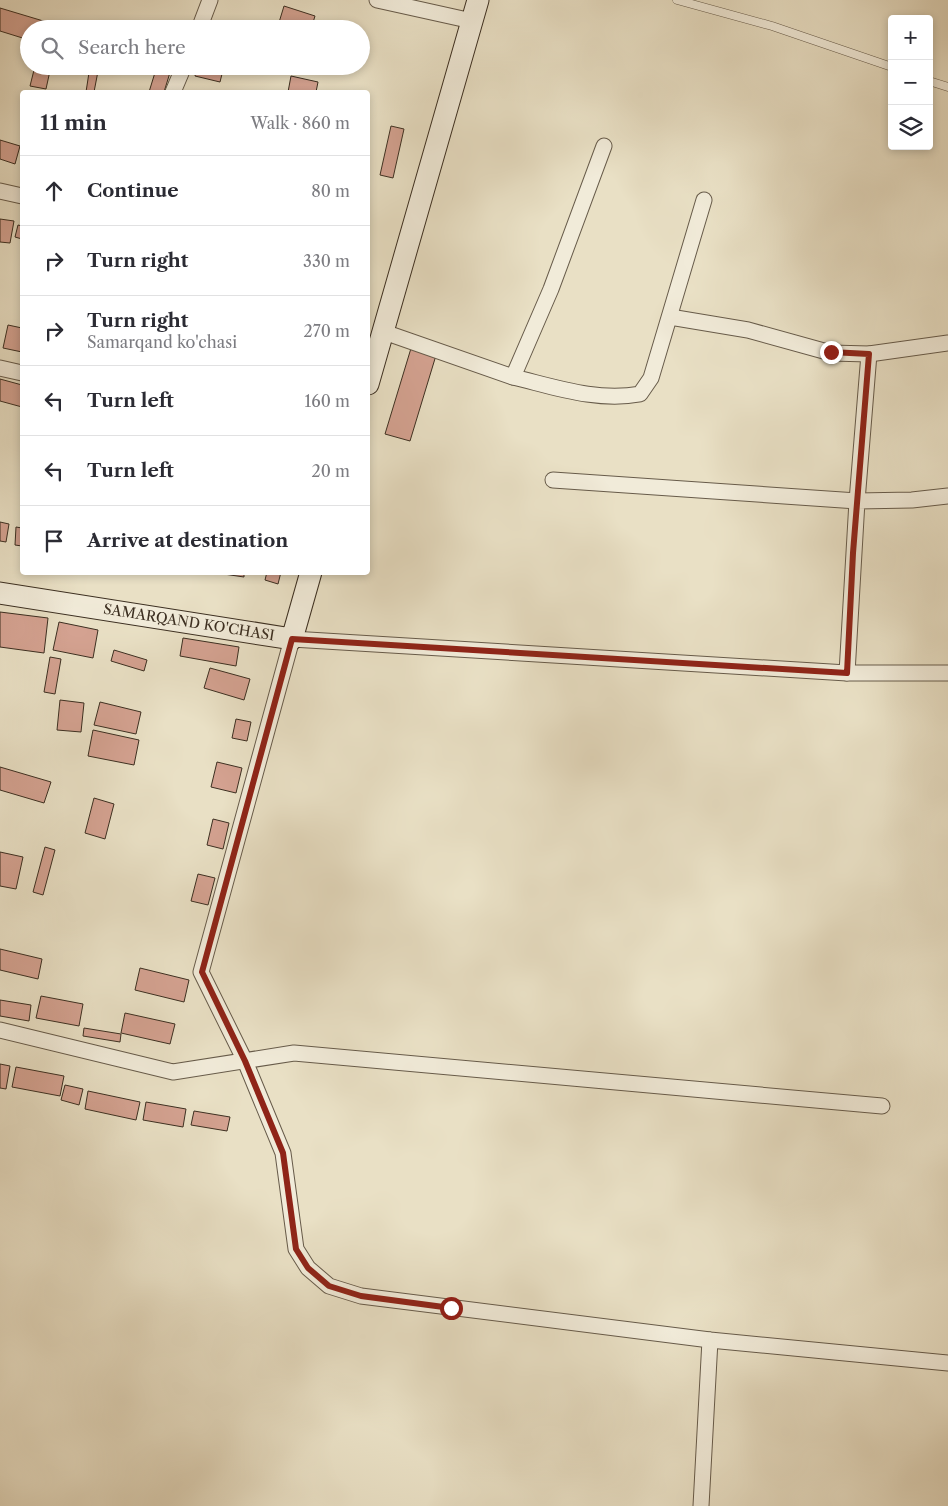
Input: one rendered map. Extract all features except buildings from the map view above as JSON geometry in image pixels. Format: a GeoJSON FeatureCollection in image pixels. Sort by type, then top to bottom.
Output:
{"type":"FeatureCollection","features":[{"type":"Feature","properties":{"kind":"street"},"geometry":{"type":"LineString","coordinates":[[202,20],[210,0]]}},
{"type":"Feature","properties":{"kind":"street"},"geometry":{"type":"LineString","coordinates":[[377,0],[472,21]]}},
{"type":"Feature","properties":{"kind":"street"},"geometry":{"type":"LineString","coordinates":[[370,378],[478,0]]}},
{"type":"Feature","properties":{"kind":"street"},"geometry":{"type":"LineString","coordinates":[[174,90],[180,75]]}},
{"type":"Feature","properties":{"kind":"street"},"geometry":{"type":"LineString","coordinates":[[513,377],[551,289],[604,146]]}},
{"type":"Feature","properties":{"kind":"street"},"geometry":{"type":"LineString","coordinates":[[0,191],[20,196]]}},
{"type":"Feature","properties":{"kind":"street"},"geometry":{"type":"LineString","coordinates":[[384,332],[513,377],[598,396],[620,397],[640,394],[651,378],[704,200]]}},
{"type":"Feature","properties":{"kind":"street"},"geometry":{"type":"LineString","coordinates":[[670,317],[748,330],[831,352],[869,354],[948,343]]}},
{"type":"Feature","properties":{"kind":"street"},"geometry":{"type":"LineString","coordinates":[[847,673],[857,501],[869,354]]}},
{"type":"Feature","properties":{"kind":"street"},"geometry":{"type":"LineString","coordinates":[[0,368],[20,373]]}},
{"type":"Feature","properties":{"kind":"street"},"geometry":{"type":"LineString","coordinates":[[553,480],[857,501],[912,500],[948,496]]}},
{"type":"Feature","properties":{"kind":"street"},"geometry":{"type":"LineString","coordinates":[[310,575],[202,972],[245,1061],[283,1153],[296,1249],[308,1268],[329,1286],[361,1296],[710,1340],[948,1363]]}},
{"type":"Feature","properties":{"kind":"street","name":"SAMARQAND KO'CHASI"},"geometry":{"type":"LineString","coordinates":[[0,593],[292,639],[847,673],[948,673]]}},
{"type":"Feature","properties":{"kind":"street"},"geometry":{"type":"LineString","coordinates":[[0,1030],[173,1072],[294,1053],[882,1106]]}},
{"type":"Feature","properties":{"kind":"street"},"geometry":{"type":"LineString","coordinates":[[700,1506],[710,1340]]}},
{"type":"Feature","properties":{"kind":"lane"},"geometry":{"type":"LineString","coordinates":[[677,0],[772,26],[888,66]]}},
{"type":"Feature","properties":{"kind":"lane"},"geometry":{"type":"LineString","coordinates":[[933,82],[948,88]]}},
{"type":"Feature","properties":{"kind":"route"},"geometry":{"type":"LineString","coordinates":[[451,1308],[361,1296],[329,1286],[308,1268],[296,1249],[283,1153],[245,1061],[202,972],[292,639],[847,673],[853,553],[869,354],[831,352]]}}]}
